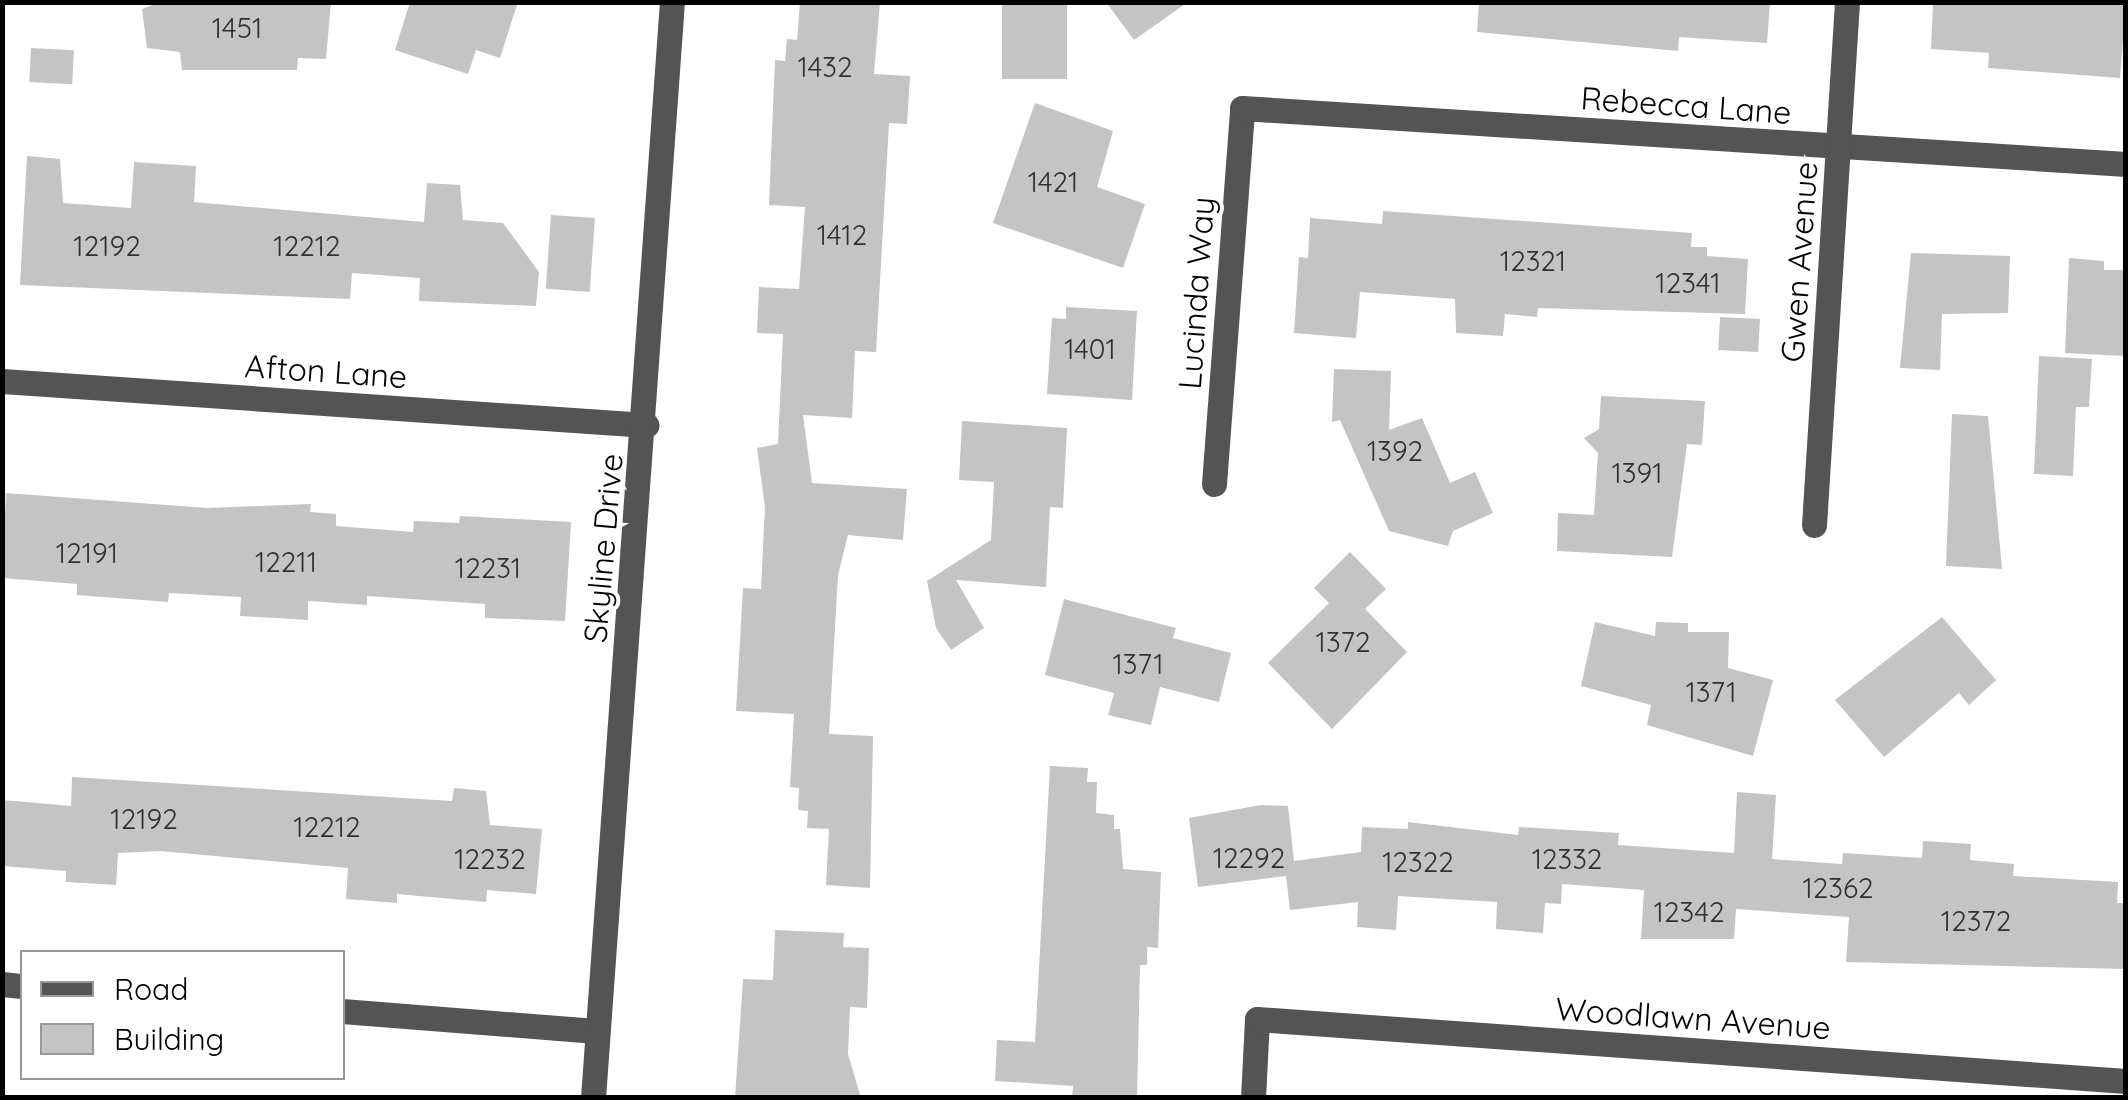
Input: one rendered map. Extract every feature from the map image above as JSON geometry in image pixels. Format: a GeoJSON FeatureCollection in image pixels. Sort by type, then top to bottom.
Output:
{"type":"FeatureCollection","features":[{"type":"Feature","properties":{"kind":"street","name":"Skyline Drive"},"geometry":{"type":"LineString","coordinates":[[593,1098],[646,425],[672,2]]}},
{"type":"Feature","properties":{"kind":"street","name":"Gwen Avenue"},"geometry":{"type":"LineString","coordinates":[[1814,525],[1848,2]]}},
{"type":"Feature","properties":{"kind":"street","name":"Rebecca Lane"},"geometry":{"type":"LineString","coordinates":[[1242,108],[2126,164]]}},
{"type":"Feature","properties":{"kind":"street","name":"Lucinda Way"},"geometry":{"type":"LineString","coordinates":[[1214,484],[1242,108]]}},
{"type":"Feature","properties":{"kind":"street","name":"Afton Lane"},"geometry":{"type":"LineString","coordinates":[[2,382],[646,425]]}},
{"type":"Feature","properties":{"kind":"street"},"geometry":{"type":"LineString","coordinates":[[345,1011],[596,1030]]}},
{"type":"Feature","properties":{"kind":"street","name":"Woodlawn Avenue"},"geometry":{"type":"LineString","coordinates":[[1253,1098],[1257,1019],[2126,1082]]}},
{"type":"Feature","properties":{"kind":"building"},"geometry":{"type":"Polygon","coordinates":[[[161,2],[331,2],[326,59],[298,58],[297,70],[182,70],[180,52],[147,48],[142,9],[161,2]]]}},
{"type":"Feature","properties":{"kind":"building"},"geometry":{"type":"Polygon","coordinates":[[[410,2],[518,2],[500,58],[476,50],[468,74],[395,50],[410,2]]]}},
{"type":"Feature","properties":{"kind":"building"},"geometry":{"type":"Polygon","coordinates":[[[800,2],[880,2],[874,74],[910,76],[907,124],[889,123],[876,352],[855,351],[852,418],[803,415],[812,483],[907,489],[903,540],[848,535],[838,575],[829,734],[873,736],[870,888],[826,885],[829,829],[807,828],[808,811],[798,810],[799,788],[790,787],[794,714],[736,711],[743,588],[761,589],[765,507],[757,448],[778,444],[783,334],[757,333],[759,287],[799,289],[805,207],[769,205],[775,60],[785,61],[787,39],[797,40],[800,2]]]}},
{"type":"Feature","properties":{"kind":"building"},"geometry":{"type":"Polygon","coordinates":[[[1002,2],[1067,2],[1067,79],[1002,79],[1002,2]]]}},
{"type":"Feature","properties":{"kind":"building"},"geometry":{"type":"Polygon","coordinates":[[[1106,2],[1188,2],[1134,40],[1106,2]]]}},
{"type":"Feature","properties":{"kind":"building"},"geometry":{"type":"Polygon","coordinates":[[[1479,2],[1770,2],[1767,43],[1679,37],[1678,51],[1477,32],[1479,2]]]}},
{"type":"Feature","properties":{"kind":"building"},"geometry":{"type":"Polygon","coordinates":[[[1933,2],[2126,2],[2120,78],[1988,68],[1989,53],[1931,49],[1933,2]]]}},
{"type":"Feature","properties":{"kind":"building"},"geometry":{"type":"Polygon","coordinates":[[[31,48],[74,50],[72,84],[29,82],[31,48]]]}},
{"type":"Feature","properties":{"kind":"building"},"geometry":{"type":"Polygon","coordinates":[[[1035,103],[1113,131],[1097,187],[1145,204],[1123,268],[993,223],[1035,103]]]}},
{"type":"Feature","properties":{"kind":"building"},"geometry":{"type":"Polygon","coordinates":[[[27,156],[60,159],[63,203],[131,208],[134,162],[196,166],[194,202],[424,222],[427,183],[460,185],[463,220],[503,223],[539,272],[536,306],[419,301],[420,278],[352,273],[350,299],[20,285],[27,156]]]}},
{"type":"Feature","properties":{"kind":"building"},"geometry":{"type":"Polygon","coordinates":[[[1383,211],[1692,233],[1691,247],[1707,247],[1707,256],[1748,259],[1745,314],[1538,308],[1537,317],[1505,314],[1503,336],[1456,333],[1455,299],[1360,292],[1356,338],[1294,333],[1299,257],[1308,258],[1310,218],[1382,224],[1383,211]]]}},
{"type":"Feature","properties":{"kind":"building"},"geometry":{"type":"Polygon","coordinates":[[[551,215],[595,218],[590,292],[546,289],[551,215]]]}},
{"type":"Feature","properties":{"kind":"building"},"geometry":{"type":"Polygon","coordinates":[[[1911,253],[2010,256],[2008,313],[1942,314],[1940,370],[1900,368],[1911,253]]]}},
{"type":"Feature","properties":{"kind":"building"},"geometry":{"type":"Polygon","coordinates":[[[2069,258],[2104,261],[2104,270],[2126,270],[2126,356],[2065,353],[2069,258]]]}},
{"type":"Feature","properties":{"kind":"building"},"geometry":{"type":"Polygon","coordinates":[[[1066,307],[1137,311],[1132,400],[1047,394],[1052,318],[1066,319],[1066,307]]]}},
{"type":"Feature","properties":{"kind":"building"},"geometry":{"type":"Polygon","coordinates":[[[1720,317],[1760,319],[1758,352],[1718,350],[1720,317]]]}},
{"type":"Feature","properties":{"kind":"building"},"geometry":{"type":"Polygon","coordinates":[[[2039,356],[2092,359],[2089,407],[2076,407],[2073,476],[2034,474],[2039,356]]]}},
{"type":"Feature","properties":{"kind":"building"},"geometry":{"type":"Polygon","coordinates":[[[1334,369],[1391,371],[1389,430],[1422,418],[1450,483],[1475,472],[1493,513],[1453,531],[1448,546],[1389,531],[1340,420],[1332,422],[1334,369]]]}},
{"type":"Feature","properties":{"kind":"building"},"geometry":{"type":"Polygon","coordinates":[[[1601,396],[1705,401],[1702,445],[1687,444],[1672,557],[1557,551],[1558,513],[1594,515],[1598,453],[1584,438],[1599,429],[1601,396]]]}},
{"type":"Feature","properties":{"kind":"building"},"geometry":{"type":"Polygon","coordinates":[[[1952,414],[1988,416],[2002,569],[1946,566],[1952,414]]]}},
{"type":"Feature","properties":{"kind":"building"},"geometry":{"type":"Polygon","coordinates":[[[962,421],[1067,428],[1063,508],[1050,507],[1046,587],[956,580],[984,628],[951,650],[936,628],[927,581],[991,540],[994,482],[959,480],[962,421]]]}},
{"type":"Feature","properties":{"kind":"building"},"geometry":{"type":"Polygon","coordinates":[[[6,493],[207,508],[311,504],[310,512],[336,514],[336,526],[413,532],[414,521],[459,523],[460,516],[571,522],[565,621],[485,618],[485,604],[367,596],[367,605],[308,601],[308,620],[240,616],[241,597],[169,593],[168,602],[77,595],[77,584],[2,578],[6,493]]]}},
{"type":"Feature","properties":{"kind":"building"},"geometry":{"type":"Polygon","coordinates":[[[1350,552],[1386,589],[1365,609],[1407,652],[1332,729],[1268,663],[1329,603],[1314,588],[1350,552]]]}},
{"type":"Feature","properties":{"kind":"building"},"geometry":{"type":"Polygon","coordinates":[[[1064,599],[1176,628],[1173,638],[1231,653],[1219,702],[1160,687],[1151,725],[1108,715],[1114,693],[1045,675],[1064,599]]]}},
{"type":"Feature","properties":{"kind":"building"},"geometry":{"type":"Polygon","coordinates":[[[1942,617],[1996,680],[1969,705],[1959,693],[1884,757],[1835,700],[1942,617]]]}},
{"type":"Feature","properties":{"kind":"building"},"geometry":{"type":"Polygon","coordinates":[[[1595,622],[1655,636],[1656,622],[1688,623],[1688,632],[1729,632],[1728,668],[1773,680],[1753,756],[1647,725],[1651,705],[1581,686],[1595,622]]]}},
{"type":"Feature","properties":{"kind":"building"},"geometry":{"type":"Polygon","coordinates":[[[1050,766],[1088,768],[1087,782],[1097,782],[1096,813],[1114,815],[1114,829],[1120,829],[1123,869],[1161,872],[1158,948],[1147,947],[1147,965],[1140,965],[1137,1098],[1072,1098],[1073,1086],[995,1081],[997,1040],[1035,1042],[1050,766]]]}},
{"type":"Feature","properties":{"kind":"building"},"geometry":{"type":"Polygon","coordinates":[[[72,777],[452,801],[454,788],[486,791],[490,825],[542,829],[536,894],[487,890],[486,902],[397,894],[397,903],[346,899],[348,868],[160,851],[118,853],[116,885],[66,882],[66,871],[2,866],[2,800],[71,806],[72,777]]]}},
{"type":"Feature","properties":{"kind":"building"},"geometry":{"type":"Polygon","coordinates":[[[1737,792],[1776,795],[1772,859],[1842,864],[1843,853],[1922,858],[1923,841],[1971,844],[1970,860],[2014,864],[2013,876],[2118,882],[2117,903],[2126,903],[2126,969],[1846,962],[1849,917],[1736,909],[1734,939],[1641,939],[1644,890],[1562,884],[1561,904],[1545,903],[1543,933],[1496,929],[1497,902],[1398,896],[1396,930],[1357,927],[1358,902],[1290,910],[1286,876],[1198,887],[1189,818],[1261,805],[1288,806],[1294,861],[1361,852],[1362,827],[1408,829],[1408,822],[1518,835],[1519,827],[1619,833],[1618,845],[1734,853],[1737,792]]]}},
{"type":"Feature","properties":{"kind":"building"},"geometry":{"type":"Polygon","coordinates":[[[775,930],[844,933],[843,947],[869,948],[867,1008],[850,1007],[848,1054],[861,1098],[735,1098],[743,979],[773,980],[775,930]]]}}]}
